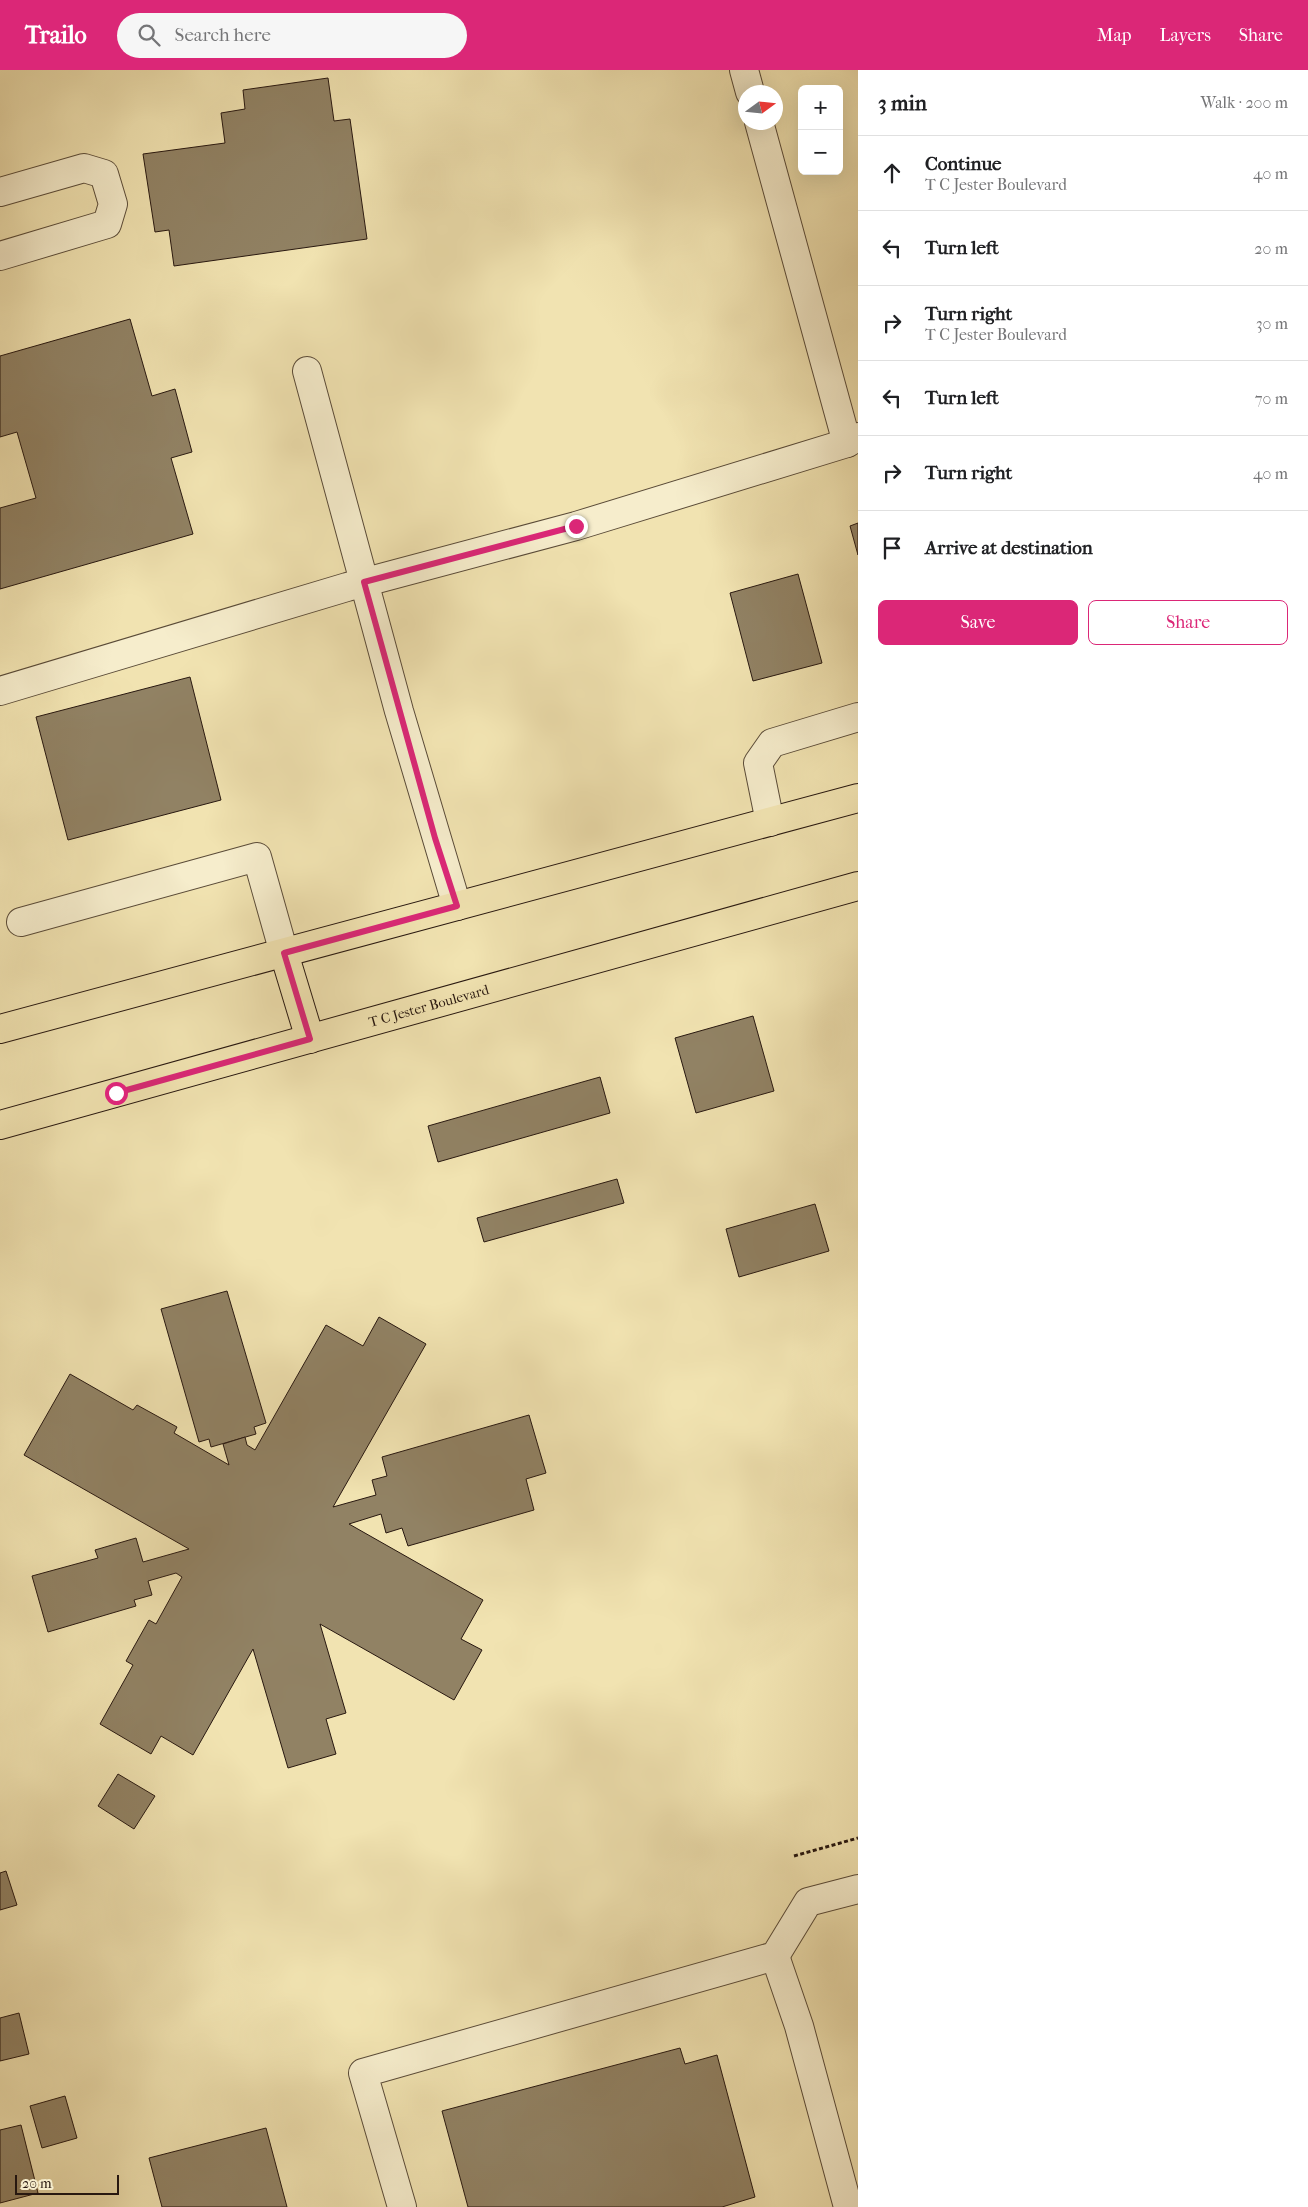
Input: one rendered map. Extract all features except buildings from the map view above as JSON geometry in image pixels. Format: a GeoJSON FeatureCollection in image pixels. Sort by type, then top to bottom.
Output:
{"type":"FeatureCollection","features":[{"type":"Feature","properties":{"kind":"main road"},"geometry":{"type":"LineString","coordinates":[[0,1029],[858,798]]}},
{"type":"Feature","properties":{"kind":"main road","name":"T C Jester Boulevard"},"geometry":{"type":"LineString","coordinates":[[0,1125],[858,886]]}},
{"type":"Feature","properties":{"kind":"main road"},"geometry":{"type":"LineString","coordinates":[[284,953],[310,1039]]}},
{"type":"Feature","properties":{"kind":"lane"},"geometry":{"type":"LineString","coordinates":[[744,70],[748,85]]}},
{"type":"Feature","properties":{"kind":"lane"},"geometry":{"type":"LineString","coordinates":[[0,691],[364,582],[576,526],[852,440],[761,130]]}},
{"type":"Feature","properties":{"kind":"lane"},"geometry":{"type":"LineString","coordinates":[[0,192],[84,168],[104,174],[113,204],[107,224],[0,256]]}},
{"type":"Feature","properties":{"kind":"lane"},"geometry":{"type":"LineString","coordinates":[[306,371],[435,838],[457,906]]}},
{"type":"Feature","properties":{"kind":"lane"},"geometry":{"type":"LineString","coordinates":[[770,822],[758,763],[772,743],[858,716]]}},
{"type":"Feature","properties":{"kind":"lane"},"geometry":{"type":"LineString","coordinates":[[21,922],[258,857],[284,953]]}},
{"type":"Feature","properties":{"kind":"lane"},"geometry":{"type":"LineString","coordinates":[[402,2207],[363,2072],[775,1956],[808,1902],[858,1889]]}},
{"type":"Feature","properties":{"kind":"lane"},"geometry":{"type":"LineString","coordinates":[[775,1956],[799,2026],[848,2207]]}},
{"type":"Feature","properties":{"kind":"path"},"geometry":{"type":"LineString","coordinates":[[794,1856],[858,1838]]}},
{"type":"Feature","properties":{"kind":"route"},"geometry":{"type":"LineString","coordinates":[[116,1093],[310,1039],[284,953],[457,906],[435,838],[364,582],[576,526]]}}]}
